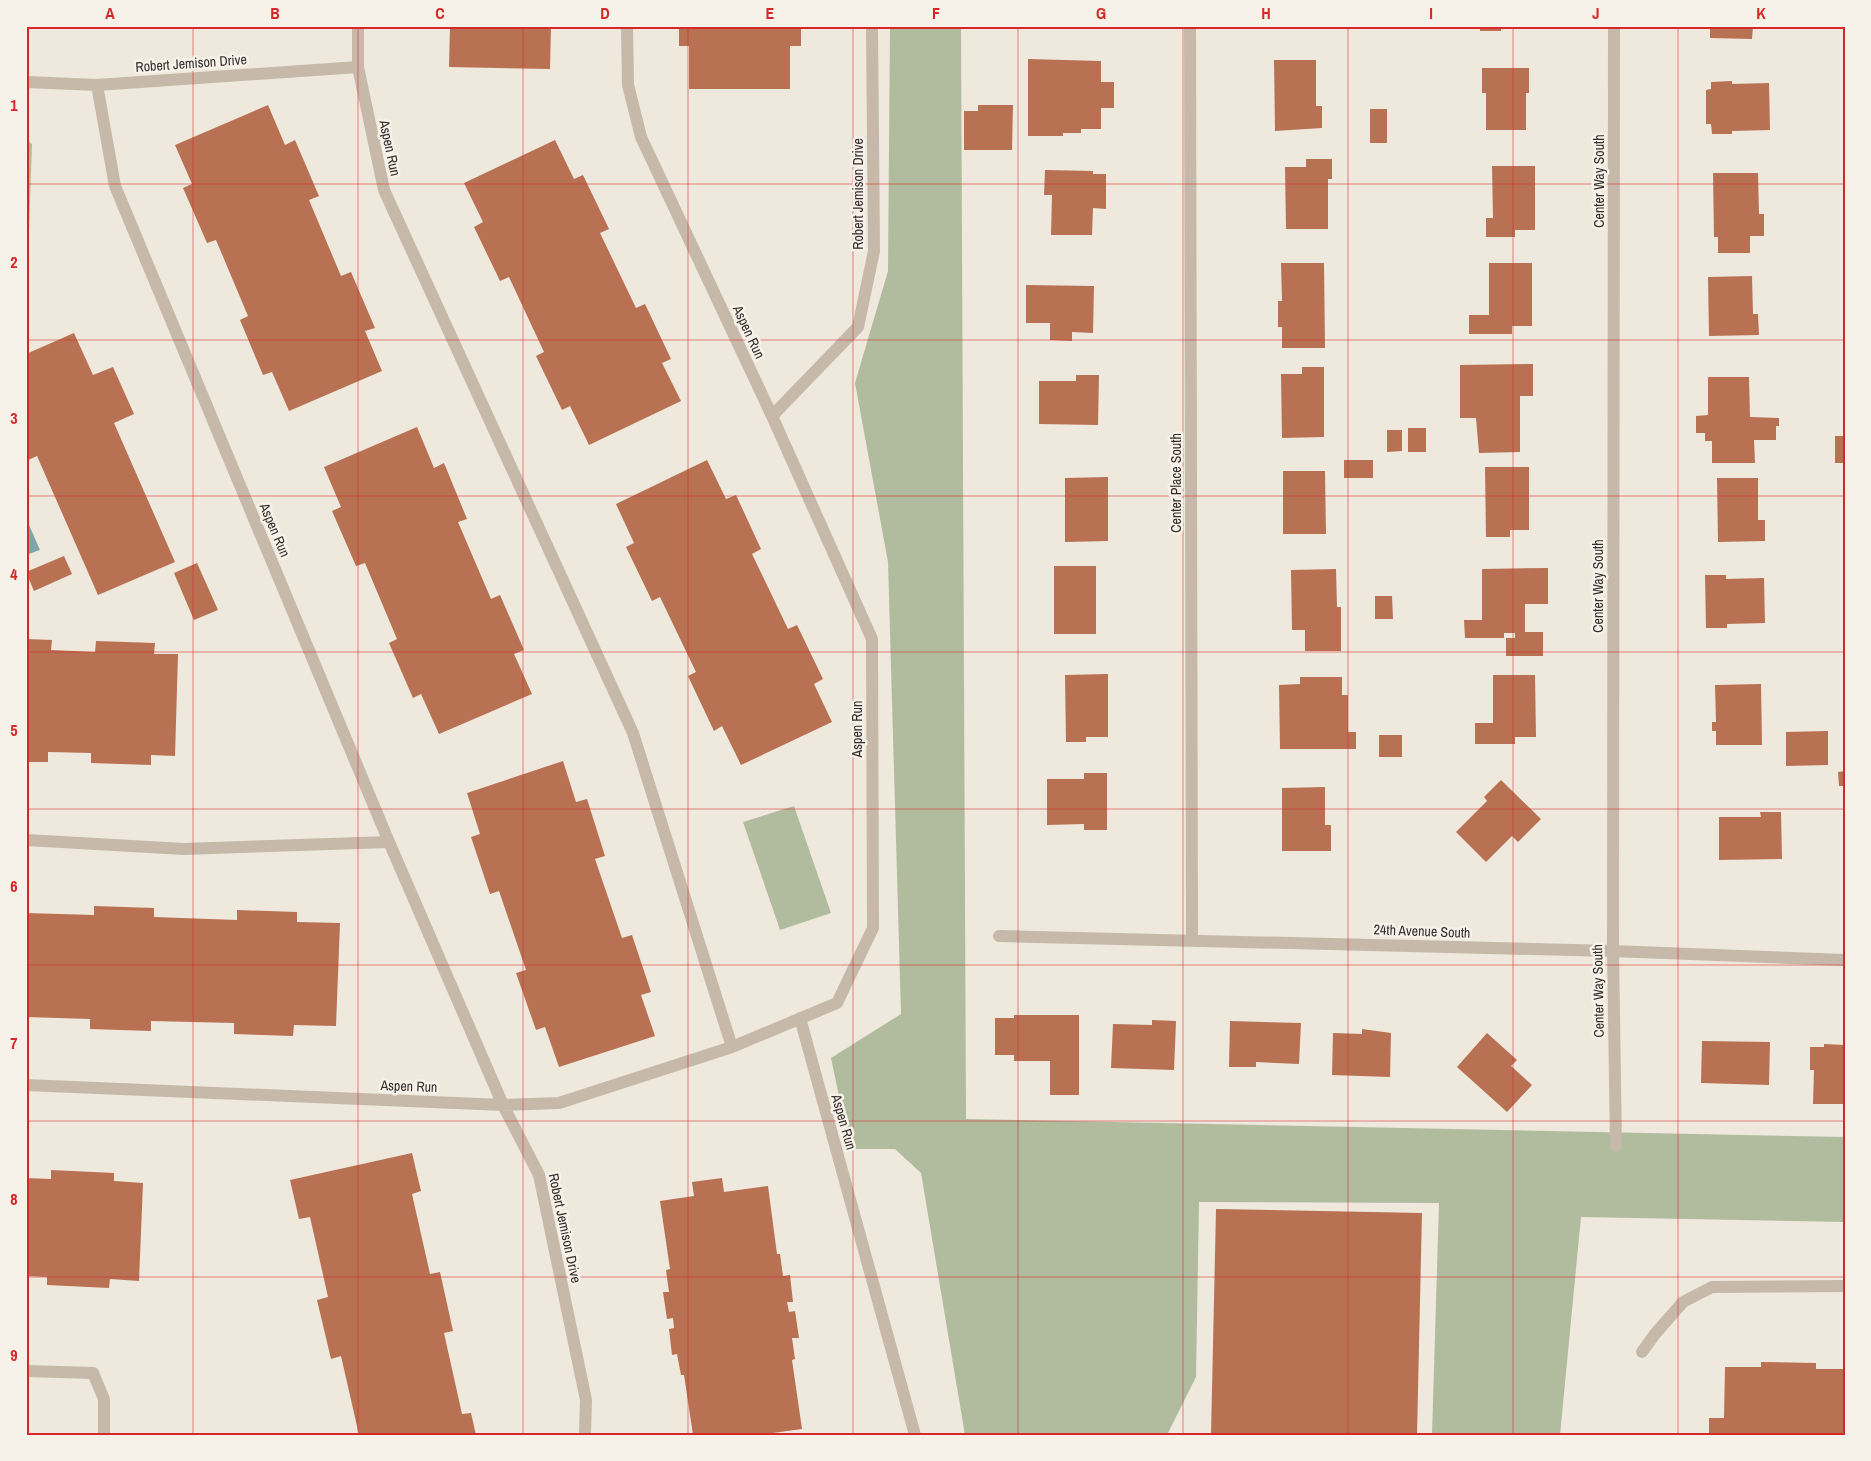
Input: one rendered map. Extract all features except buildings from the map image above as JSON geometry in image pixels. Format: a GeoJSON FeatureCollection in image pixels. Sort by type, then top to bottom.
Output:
{"type":"FeatureCollection","features":[{"type":"Feature","properties":{"kind":"street","name":"Aspen Run"},"geometry":{"type":"LineString","coordinates":[[358,26],[358,67],[384,190],[633,733],[732,1047]]}},
{"type":"Feature","properties":{"kind":"street","name":"Aspen Run"},"geometry":{"type":"LineString","coordinates":[[627,26],[628,85],[641,137],[772,416],[872,640],[873,928],[837,1003],[800,1018],[915,1435]]}},
{"type":"Feature","properties":{"kind":"street","name":"Robert Jemison Drive"},"geometry":{"type":"LineString","coordinates":[[772,416],[858,327],[874,251],[872,26]]}},
{"type":"Feature","properties":{"kind":"street","name":"Center Place South"},"geometry":{"type":"LineString","coordinates":[[1190,26],[1192,940]]}},
{"type":"Feature","properties":{"kind":"street","name":"Center Way South"},"geometry":{"type":"LineString","coordinates":[[1614,26],[1613,951],[1616,1146]]}},
{"type":"Feature","properties":{"kind":"street","name":"Robert Jemison Drive"},"geometry":{"type":"LineString","coordinates":[[26,82],[97,85],[358,67]]}},
{"type":"Feature","properties":{"kind":"street","name":"Aspen Run"},"geometry":{"type":"LineString","coordinates":[[26,1085],[504,1105],[389,842],[115,186],[97,85]]}},
{"type":"Feature","properties":{"kind":"street"},"geometry":{"type":"LineString","coordinates":[[26,840],[184,849],[389,842]]}},
{"type":"Feature","properties":{"kind":"street","name":"24th Avenue South"},"geometry":{"type":"LineString","coordinates":[[998,936],[1613,951],[1845,960]]}},
{"type":"Feature","properties":{"kind":"street"},"geometry":{"type":"LineString","coordinates":[[504,1105],[559,1103],[732,1047],[800,1018]]}},
{"type":"Feature","properties":{"kind":"street","name":"Robert Jemison Drive"},"geometry":{"type":"LineString","coordinates":[[504,1105],[539,1175],[586,1400],[585,1435]]}},
{"type":"Feature","properties":{"kind":"street"},"geometry":{"type":"LineString","coordinates":[[1642,1352],[1683,1302],[1712,1287],[1845,1286]]}},
{"type":"Feature","properties":{"kind":"street"},"geometry":{"type":"LineString","coordinates":[[26,1371],[92,1374],[104,1399],[104,1434]]}},
{"type":"Feature","properties":{"kind":"green space"},"geometry":{"type":"Polygon","coordinates":[[[890,26],[961,26],[966,1119],[1845,1137],[1845,1222],[1581,1217],[1560,1435],[1432,1435],[1439,1203],[1199,1202],[1196,1377],[1167,1435],[965,1435],[921,1173],[895,1149],[850,1149],[831,1058],[901,1014],[888,562],[855,383],[888,271],[890,26]]]}},
{"type":"Feature","properties":{"kind":"green space"},"geometry":{"type":"Polygon","coordinates":[[[26,139],[32,144],[26,315],[26,139]]]}},
{"type":"Feature","properties":{"kind":"green space"},"geometry":{"type":"Polygon","coordinates":[[[794,806],[831,913],[780,930],[743,822],[794,806]]]}},
{"type":"Feature","properties":{"kind":"water"},"geometry":{"type":"Polygon","coordinates":[[[26,518],[40,550],[26,555],[26,518]]]}}]}
